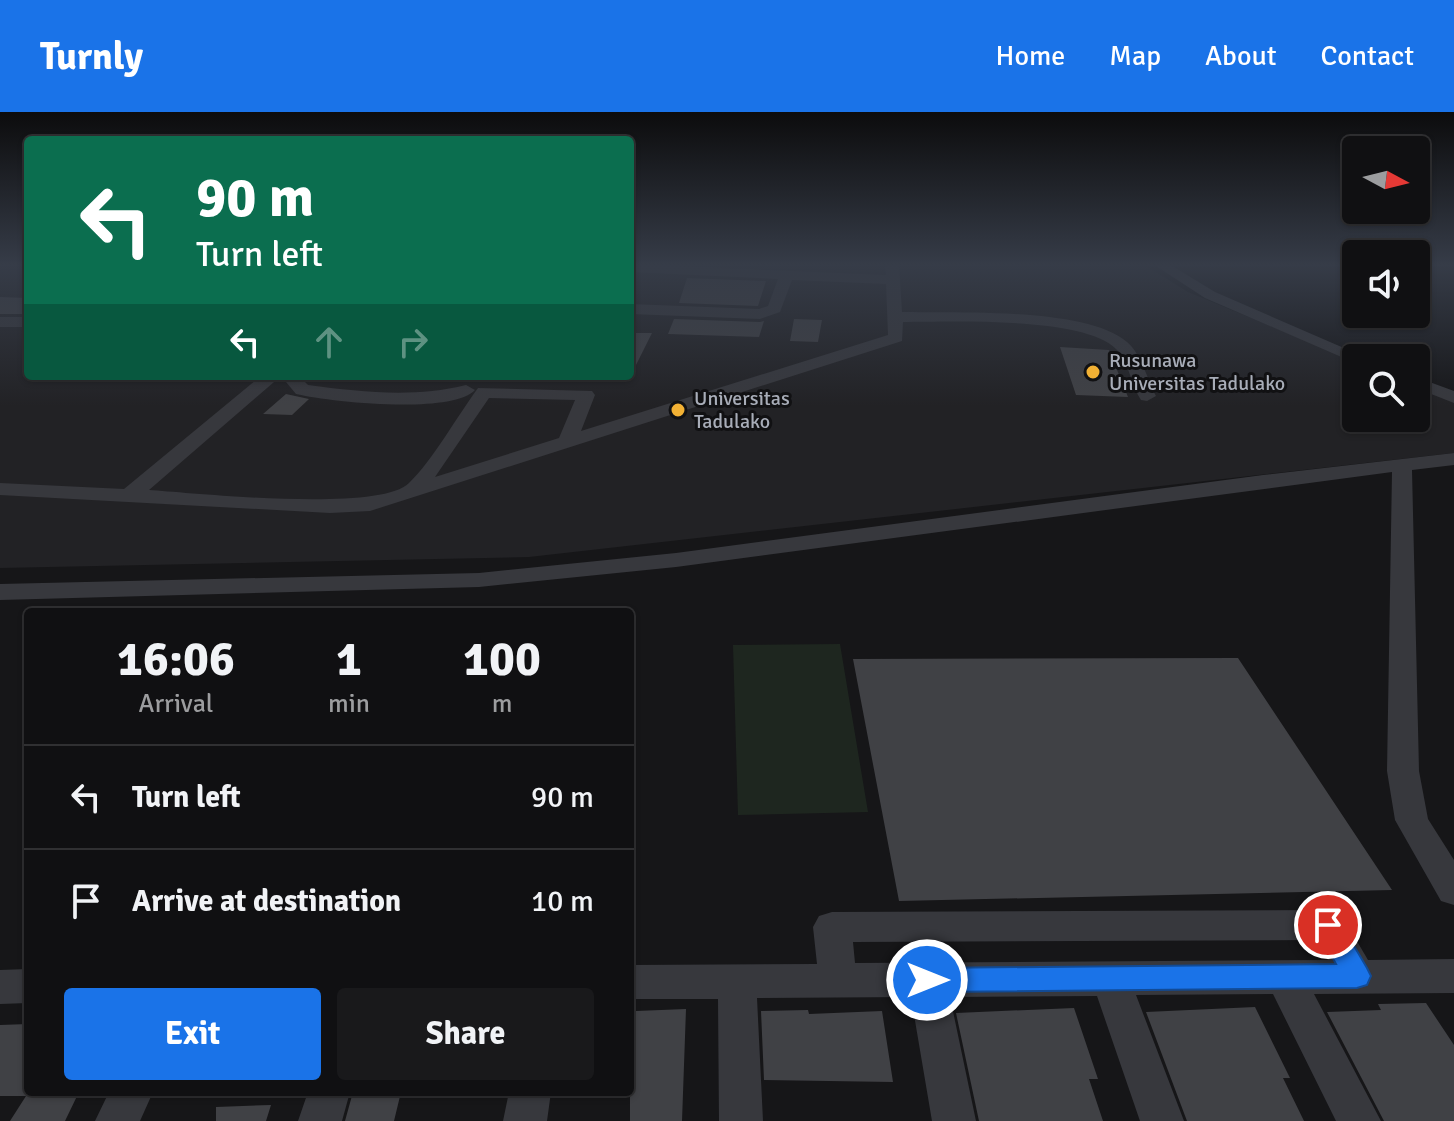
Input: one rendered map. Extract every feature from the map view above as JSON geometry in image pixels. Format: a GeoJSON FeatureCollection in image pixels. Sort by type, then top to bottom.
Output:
{"type":"FeatureCollection","features":[{"type":"Feature","properties":{"kind":"street"},"geometry":{"type":"LineString","coordinates":[[684,311],[760,314],[769,311]]}},
{"type":"Feature","properties":{"kind":"street"},"geometry":{"type":"LineString","coordinates":[[0,489],[330,506],[370,504],[896,338],[896,311]]}},
{"type":"Feature","properties":{"kind":"street"},"geometry":{"type":"LineString","coordinates":[[1248,311],[1342,351]]}},
{"type":"Feature","properties":{"kind":"street"},"geometry":{"type":"LineString","coordinates":[[896,317],[1040,321],[1111,337],[1122,346],[1147,396]]}},
{"type":"Feature","properties":{"kind":"street"},"geometry":{"type":"LineString","coordinates":[[0,322],[24,322]]}},
{"type":"Feature","properties":{"kind":"street"},"geometry":{"type":"LineString","coordinates":[[131,494],[267,380]]}},
{"type":"Feature","properties":{"kind":"street"},"geometry":{"type":"LineString","coordinates":[[296,380],[302,390],[427,399],[455,395],[474,386],[586,395],[566,444]]}},
{"type":"Feature","properties":{"kind":"street"},"geometry":{"type":"LineString","coordinates":[[415,490],[474,386]]}},
{"type":"Feature","properties":{"kind":"street"},"geometry":{"type":"LineString","coordinates":[[1430,388],[1454,398]]}},
{"type":"Feature","properties":{"kind":"street"},"geometry":{"type":"LineString","coordinates":[[0,592],[479,580],[676,560],[1454,459]]}},
{"type":"Feature","properties":{"kind":"street"},"geometry":{"type":"LineString","coordinates":[[1402,465],[1403,771],[1412,820],[1454,891]]}},
{"type":"Feature","properties":{"kind":"street"},"geometry":{"type":"LineString","coordinates":[[838,980],[832,927],[1328,925],[1357,976]]}},
{"type":"Feature","properties":{"kind":"street"},"geometry":{"type":"LineString","coordinates":[[634,982],[1454,976]]}},
{"type":"Feature","properties":{"kind":"street"},"geometry":{"type":"LineString","coordinates":[[1284,977],[1359,1121]]}},
{"type":"Feature","properties":{"kind":"street"},"geometry":{"type":"LineString","coordinates":[[1110,978],[1162,1121]]}},
{"type":"Feature","properties":{"kind":"street"},"geometry":{"type":"LineString","coordinates":[[927,980],[954,1121]]}},
{"type":"Feature","properties":{"kind":"street"},"geometry":{"type":"LineString","coordinates":[[737,981],[741,1121]]}},
{"type":"Feature","properties":{"kind":"street"},"geometry":{"type":"LineString","coordinates":[[117,1121],[130,1096]]}},
{"type":"Feature","properties":{"kind":"street"},"geometry":{"type":"LineString","coordinates":[[320,1121],[328,1096]]}},
{"type":"Feature","properties":{"kind":"street"},"geometry":{"type":"LineString","coordinates":[[525,1121],[529,1096]]}},
{"type":"Feature","properties":{"kind":"shaded area","name":"Universitas Tadulako"},"geometry":{"type":"Polygon","coordinates":[[[0,311],[24,311],[24,380],[634,380],[634,311],[1234,311],[1342,355],[1342,432],[1430,432],[1430,391],[1454,401],[1454,453],[529,557],[0,568],[0,311]]]}},
{"type":"Feature","properties":{"kind":"shaded area"},"geometry":{"type":"Polygon","coordinates":[[[840,644],[868,812],[738,815],[733,645],[840,644]]]}},
{"type":"Feature","properties":{"kind":"building"},"geometry":{"type":"Polygon","coordinates":[[[0,311],[24,311],[24,314],[0,314],[0,311]]]}},
{"type":"Feature","properties":{"kind":"building"},"geometry":{"type":"Polygon","coordinates":[[[674,319],[764,321],[759,337],[668,334],[674,319]]]}},
{"type":"Feature","properties":{"kind":"building"},"geometry":{"type":"Polygon","coordinates":[[[794,319],[822,320],[818,342],[790,341],[794,319]]]}},
{"type":"Feature","properties":{"kind":"building"},"geometry":{"type":"Polygon","coordinates":[[[634,333],[652,333],[634,369],[634,333]]]}},
{"type":"Feature","properties":{"kind":"building","name":"Rusunawa Universitas Tadulako"},"geometry":{"type":"Polygon","coordinates":[[[1060,347],[1109,350],[1128,397],[1076,395],[1060,347]]]}},
{"type":"Feature","properties":{"kind":"building"},"geometry":{"type":"Polygon","coordinates":[[[286,394],[309,399],[292,415],[263,414],[286,394]]]}},
{"type":"Feature","properties":{"kind":"building"},"geometry":{"type":"Polygon","coordinates":[[[1238,658],[1392,890],[899,901],[853,659],[1238,658]]]}},
{"type":"Feature","properties":{"kind":"building"},"geometry":{"type":"Polygon","coordinates":[[[1426,1003],[1454,1045],[1454,1121],[1384,1121],[1327,1012],[1381,1010],[1378,1004],[1426,1003]]]}},
{"type":"Feature","properties":{"kind":"building"},"geometry":{"type":"Polygon","coordinates":[[[1255,1007],[1290,1078],[1283,1078],[1304,1121],[1187,1121],[1146,1012],[1255,1007]]]}},
{"type":"Feature","properties":{"kind":"building"},"geometry":{"type":"Polygon","coordinates":[[[1074,1008],[1098,1079],[1089,1079],[1103,1121],[979,1121],[956,1013],[1074,1008]]]}},
{"type":"Feature","properties":{"kind":"building"},"geometry":{"type":"Polygon","coordinates":[[[686,1009],[682,1121],[630,1121],[630,1096],[634,1096],[636,1011],[686,1009]]]}},
{"type":"Feature","properties":{"kind":"building"},"geometry":{"type":"Polygon","coordinates":[[[808,1010],[809,1014],[882,1011],[893,1082],[764,1080],[761,1011],[808,1010]]]}},
{"type":"Feature","properties":{"kind":"building"},"geometry":{"type":"Polygon","coordinates":[[[24,1024],[24,1096],[0,1096],[0,1025],[24,1024]]]}},
{"type":"Feature","properties":{"kind":"building"},"geometry":{"type":"Polygon","coordinates":[[[26,1096],[77,1096],[65,1121],[10,1121],[26,1096]]]}},
{"type":"Feature","properties":{"kind":"building"},"geometry":{"type":"Polygon","coordinates":[[[352,1096],[400,1096],[394,1121],[345,1121],[352,1096]]]}},
{"type":"Feature","properties":{"kind":"building"},"geometry":{"type":"Polygon","coordinates":[[[271,1105],[266,1121],[216,1121],[216,1107],[271,1105]]]}},
{"type":"Feature","properties":{"kind":"place","name":"Rusunawa Universitas Tadulako"},"geometry":{"type":"Point","coordinates":[1093,372]}},
{"type":"Feature","properties":{"kind":"place","name":"Universitas Tadulako"},"geometry":{"type":"Point","coordinates":[678,410]}},
{"type":"Feature","properties":{"kind":"route"},"geometry":{"type":"LineString","coordinates":[[927,980],[1357,976],[1328,925]]}}]}
